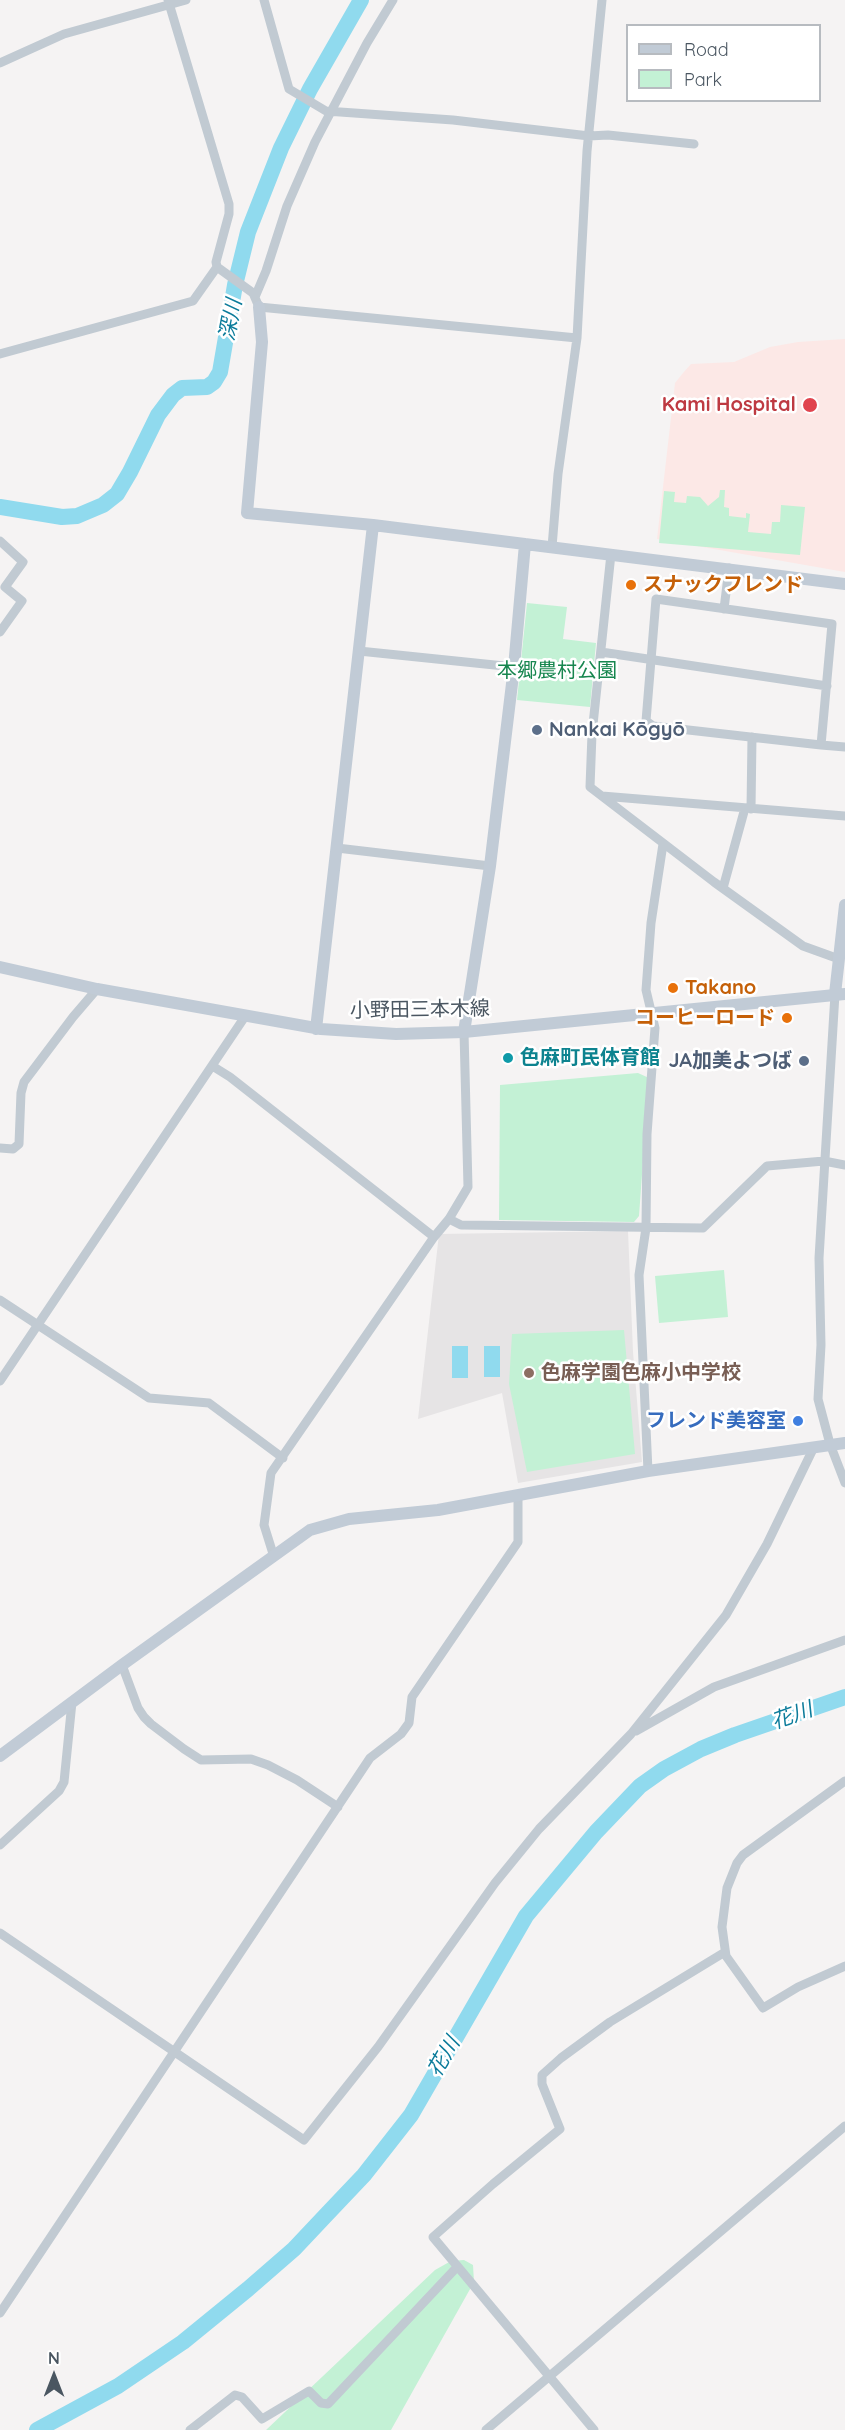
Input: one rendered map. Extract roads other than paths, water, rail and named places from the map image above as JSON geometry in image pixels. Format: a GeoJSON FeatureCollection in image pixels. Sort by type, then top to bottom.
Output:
{"type":"FeatureCollection","features":[{"type":"Feature","properties":{"kind":"street"},"geometry":{"type":"LineString","coordinates":[[0,63],[64,34],[169,2],[186,0]]}},
{"type":"Feature","properties":{"kind":"street"},"geometry":{"type":"LineString","coordinates":[[264,0],[289,89],[328,110],[693,144]]}},
{"type":"Feature","properties":{"kind":"street"},"geometry":{"type":"LineString","coordinates":[[393,0],[328,110],[287,206],[256,299],[262,342],[247,513],[373,525],[845,584]]}},
{"type":"Feature","properties":{"kind":"street"},"geometry":{"type":"LineString","coordinates":[[552,547],[558,474],[577,338],[589,136],[602,0]]}},
{"type":"Feature","properties":{"kind":"street"},"geometry":{"type":"LineString","coordinates":[[0,354],[188,303],[197,296],[217,267],[217,257],[229,214],[229,204],[169,2]]}},
{"type":"Feature","properties":{"kind":"street"},"geometry":{"type":"LineString","coordinates":[[217,267],[256,299],[577,338]]}},
{"type":"Feature","properties":{"kind":"street"},"geometry":{"type":"LineString","coordinates":[[316,1029],[373,525]]}},
{"type":"Feature","properties":{"kind":"street"},"geometry":{"type":"LineString","coordinates":[[0,541],[23,562],[4,587],[22,601],[0,632]]}},
{"type":"Feature","properties":{"kind":"street"},"geometry":{"type":"LineString","coordinates":[[274,1557],[265,1532],[264,1516],[269,1478],[434,1237],[449,1219],[468,1187],[464,1032],[490,866],[514,667],[525,544]]}},
{"type":"Feature","properties":{"kind":"street"},"geometry":{"type":"LineString","coordinates":[[611,554],[592,734],[590,787],[803,946],[839,959]]}},
{"type":"Feature","properties":{"kind":"street"},"geometry":{"type":"LineString","coordinates":[[724,609],[729,568]]}},
{"type":"Feature","properties":{"kind":"street"},"geometry":{"type":"LineString","coordinates":[[821,745],[832,624],[656,599],[646,721],[653,726],[752,738],[821,745],[845,747]]}},
{"type":"Feature","properties":{"kind":"street"},"geometry":{"type":"LineString","coordinates":[[358,651],[514,667]]}},
{"type":"Feature","properties":{"kind":"street"},"geometry":{"type":"LineString","coordinates":[[601,652],[827,686]]}},
{"type":"Feature","properties":{"kind":"street"},"geometry":{"type":"LineString","coordinates":[[723,888],[748,808],[752,738]]}},
{"type":"Feature","properties":{"kind":"street"},"geometry":{"type":"LineString","coordinates":[[600,796],[845,816]]}},
{"type":"Feature","properties":{"kind":"street"},"geometry":{"type":"LineString","coordinates":[[648,1471],[639,1275],[646,1228],[647,1134],[655,1028],[646,994],[649,946],[663,843]]}},
{"type":"Feature","properties":{"kind":"street"},"geometry":{"type":"LineString","coordinates":[[337,848],[490,866]]}},
{"type":"Feature","properties":{"kind":"street"},"geometry":{"type":"LineString","coordinates":[[845,905],[839,959],[840,994],[824,1161],[819,1258],[821,1345],[818,1399],[830,1444],[845,1483]]}},
{"type":"Feature","properties":{"kind":"street","name":"小野田三本木線"},"geometry":{"type":"LineString","coordinates":[[0,967],[97,989],[316,1029],[396,1034],[464,1032],[840,994]]}},
{"type":"Feature","properties":{"kind":"street"},"geometry":{"type":"LineString","coordinates":[[0,1148],[13,1149],[19,1144],[21,1093],[24,1082],[97,989]]}},
{"type":"Feature","properties":{"kind":"street"},"geometry":{"type":"LineString","coordinates":[[0,1381],[246,1015]]}},
{"type":"Feature","properties":{"kind":"street"},"geometry":{"type":"LineString","coordinates":[[213,1067],[230,1077],[434,1237]]}},
{"type":"Feature","properties":{"kind":"street"},"geometry":{"type":"LineString","coordinates":[[449,1219],[461,1225],[704,1228],[767,1166],[824,1161],[845,1164]]}},
{"type":"Feature","properties":{"kind":"street"},"geometry":{"type":"LineString","coordinates":[[0,1300],[149,1398],[208,1403],[283,1458]]}},
{"type":"Feature","properties":{"kind":"street"},"geometry":{"type":"LineString","coordinates":[[0,1756],[310,1530],[349,1519],[438,1510],[648,1471],[845,1443]]}},
{"type":"Feature","properties":{"kind":"street"},"geometry":{"type":"LineString","coordinates":[[0,1932],[304,2140],[378,2047],[495,1883],[539,1829],[631,1734],[726,1615],[767,1544],[814,1447]]}},
{"type":"Feature","properties":{"kind":"street"},"geometry":{"type":"LineString","coordinates":[[0,2313],[370,1758],[401,1734],[409,1723],[412,1697],[416,1689],[518,1542],[518,1495]]}},
{"type":"Feature","properties":{"kind":"street"},"geometry":{"type":"LineString","coordinates":[[631,1734],[714,1687],[845,1640]]}},
{"type":"Feature","properties":{"kind":"street"},"geometry":{"type":"LineString","coordinates":[[122,1665],[138,1708],[144,1717],[184,1749],[201,1760],[251,1759],[268,1765],[297,1780],[338,1807]]}},
{"type":"Feature","properties":{"kind":"street"},"geometry":{"type":"LineString","coordinates":[[0,1845],[51,1798],[64,1782],[72,1702]]}},
{"type":"Feature","properties":{"kind":"street"},"geometry":{"type":"LineString","coordinates":[[845,1781],[743,1855],[737,1863],[727,1888],[723,1912],[725,1952],[763,2008],[798,1987],[845,1966]]}},
{"type":"Feature","properties":{"kind":"street"},"geometry":{"type":"LineString","coordinates":[[594,2430],[433,2237],[560,2129],[542,2084],[543,2075],[561,2058],[610,2022],[725,1952]]}},
{"type":"Feature","properties":{"kind":"street"},"geometry":{"type":"LineString","coordinates":[[486,2430],[845,2126]]}},
{"type":"Feature","properties":{"kind":"street"},"geometry":{"type":"LineString","coordinates":[[190,2430],[235,2395],[242,2397],[262,2419],[309,2391],[321,2403],[328,2404],[457,2267]]}},
{"type":"Feature","properties":{"kind":"water"},"geometry":{"type":"Polygon","coordinates":[[[452,1346],[468,1346],[468,1378],[452,1378],[452,1346]]]}},
{"type":"Feature","properties":{"kind":"water"},"geometry":{"type":"Polygon","coordinates":[[[484,1346],[500,1346],[500,1377],[484,1377],[484,1346]]]}},
{"type":"Feature","properties":{"kind":"waterway","name":"深川"},"geometry":{"type":"LineString","coordinates":[[0,507],[62,517],[77,516],[103,505],[117,494],[158,415],[173,395],[182,388],[207,387],[214,382],[220,372],[235,285],[248,232],[281,148],[310,89],[361,0]]}},
{"type":"Feature","properties":{"kind":"waterway","name":"花川"},"geometry":{"type":"LineString","coordinates":[[37,2430],[118,2386],[183,2342],[294,2249],[364,2175],[411,2115],[526,1916],[596,1832],[640,1786],[664,1769],[701,1749],[845,1697]]}},
{"type":"Feature","properties":{"kind":"place","name":"Kami Hospital"},"geometry":{"type":"Point","coordinates":[810,405]}},
{"type":"Feature","properties":{"kind":"place","name":"スナックフレンド"},"geometry":{"type":"Point","coordinates":[631,585]}},
{"type":"Feature","properties":{"kind":"place","name":"Nankai Kōgyō"},"geometry":{"type":"Point","coordinates":[537,730]}},
{"type":"Feature","properties":{"kind":"place","name":"Takano"},"geometry":{"type":"Point","coordinates":[673,988]}},
{"type":"Feature","properties":{"kind":"place","name":"コーヒーロード"},"geometry":{"type":"Point","coordinates":[787,1018]}},
{"type":"Feature","properties":{"kind":"place","name":"色麻町民体育館"},"geometry":{"type":"Point","coordinates":[508,1058]}},
{"type":"Feature","properties":{"kind":"place","name":"JA加美よつば"},"geometry":{"type":"Point","coordinates":[804,1061]}},
{"type":"Feature","properties":{"kind":"place","name":"色麻学園色麻小中学校"},"geometry":{"type":"Point","coordinates":[529,1373]}},
{"type":"Feature","properties":{"kind":"place","name":"フレンド美容室"},"geometry":{"type":"Point","coordinates":[798,1421]}},
{"type":"Feature","properties":{"kind":"park label","name":"本郷農村公園"},"geometry":{"type":"Point","coordinates":[557,671]}}]}
